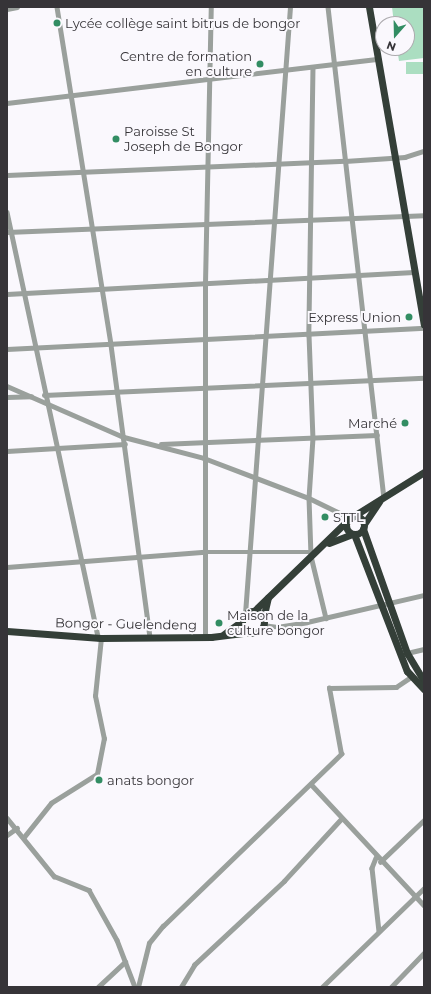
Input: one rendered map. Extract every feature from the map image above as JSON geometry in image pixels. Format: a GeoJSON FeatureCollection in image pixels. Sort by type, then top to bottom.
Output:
{"type":"FeatureCollection","features":[{"type":"Feature","properties":{"kind":"highway"},"geometry":{"type":"LineString","coordinates":[[369,7],[395,157],[403,216],[424,324]]}},
{"type":"Feature","properties":{"kind":"highway"},"geometry":{"type":"LineString","coordinates":[[322,547],[350,518],[424,472]]}},
{"type":"Feature","properties":{"kind":"highway"},"geometry":{"type":"LineString","coordinates":[[222,636],[242,621],[245,614],[254,611],[311,554],[322,547],[353,534],[364,526],[384,496]]}},
{"type":"Feature","properties":{"kind":"highway"},"geometry":{"type":"LineString","coordinates":[[350,518],[361,518],[386,604],[411,677],[424,689]]}},
{"type":"Feature","properties":{"kind":"highway"},"geometry":{"type":"LineString","coordinates":[[350,518],[346,528],[353,534],[407,653],[424,681]]}},
{"type":"Feature","properties":{"kind":"highway"},"geometry":{"type":"LineString","coordinates":[[242,621],[249,632],[259,630],[263,622],[270,595]]}},
{"type":"Feature","properties":{"kind":"highway"},"geometry":{"type":"LineString","coordinates":[[254,611],[263,622]]}},
{"type":"Feature","properties":{"kind":"highway","name":"Bongor - Guelendeng"},"geometry":{"type":"LineString","coordinates":[[7,631],[100,638],[205,637],[249,632]]}},
{"type":"Feature","properties":{"kind":"street"},"geometry":{"type":"LineString","coordinates":[[7,9],[14,7]]}},
{"type":"Feature","properties":{"kind":"street"},"geometry":{"type":"LineString","coordinates":[[57,7],[73,96],[101,289],[111,345],[150,637]]}},
{"type":"Feature","properties":{"kind":"street"},"geometry":{"type":"LineString","coordinates":[[205,637],[204,458],[205,283],[207,224],[206,166],[211,7]]}},
{"type":"Feature","properties":{"kind":"street"},"geometry":{"type":"LineString","coordinates":[[245,614],[256,478],[260,387],[280,162],[290,7]]}},
{"type":"Feature","properties":{"kind":"street"},"geometry":{"type":"LineString","coordinates":[[328,7],[337,64],[345,161],[353,218],[364,333],[384,496]]}},
{"type":"Feature","properties":{"kind":"street"},"geometry":{"type":"LineString","coordinates":[[7,103],[378,59]]}},
{"type":"Feature","properties":{"kind":"street"},"geometry":{"type":"LineString","coordinates":[[313,67],[313,161],[309,335],[313,438],[309,498],[311,554],[326,618]]}},
{"type":"Feature","properties":{"kind":"street"},"geometry":{"type":"LineString","coordinates":[[7,175],[280,162],[345,161],[395,157],[424,151]]}},
{"type":"Feature","properties":{"kind":"street"},"geometry":{"type":"LineString","coordinates":[[7,212],[22,294],[45,402],[84,563],[100,638],[95,696],[104,739],[98,774],[51,803],[24,837]]}},
{"type":"Feature","properties":{"kind":"street"},"geometry":{"type":"LineString","coordinates":[[10,232],[92,230],[275,220],[424,215]]}},
{"type":"Feature","properties":{"kind":"street"},"geometry":{"type":"LineString","coordinates":[[7,294],[413,272]]}},
{"type":"Feature","properties":{"kind":"street"},"geometry":{"type":"LineString","coordinates":[[7,349],[364,333],[424,328]]}},
{"type":"Feature","properties":{"kind":"street"},"geometry":{"type":"LineString","coordinates":[[44,395],[310,385],[424,378]]}},
{"type":"Feature","properties":{"kind":"street"},"geometry":{"type":"LineString","coordinates":[[7,386],[124,437],[204,458],[309,498],[350,518]]}},
{"type":"Feature","properties":{"kind":"street"},"geometry":{"type":"LineString","coordinates":[[7,397],[32,396]]}},
{"type":"Feature","properties":{"kind":"street"},"geometry":{"type":"LineString","coordinates":[[153,444],[377,435]]}},
{"type":"Feature","properties":{"kind":"street"},"geometry":{"type":"LineString","coordinates":[[7,451],[125,444]]}},
{"type":"Feature","properties":{"kind":"street"},"geometry":{"type":"LineString","coordinates":[[7,567],[84,563],[204,552],[250,551],[311,554]]}},
{"type":"Feature","properties":{"kind":"street"},"geometry":{"type":"LineString","coordinates":[[263,622],[277,627],[326,618],[424,595]]}},
{"type":"Feature","properties":{"kind":"street"},"geometry":{"type":"LineString","coordinates":[[407,653],[424,649]]}},
{"type":"Feature","properties":{"kind":"street"},"geometry":{"type":"LineString","coordinates":[[137,987],[148,946],[155,934],[185,901],[311,784],[341,754],[329,688],[396,687],[411,677]]}},
{"type":"Feature","properties":{"kind":"street"},"geometry":{"type":"LineString","coordinates":[[311,784],[341,820],[378,860],[424,905]]}},
{"type":"Feature","properties":{"kind":"street"},"geometry":{"type":"LineString","coordinates":[[7,818],[17,828],[54,876],[89,890],[137,987]]}},
{"type":"Feature","properties":{"kind":"street"},"geometry":{"type":"LineString","coordinates":[[181,987],[194,965],[280,885],[341,820]]}},
{"type":"Feature","properties":{"kind":"street"},"geometry":{"type":"LineString","coordinates":[[380,931],[372,868],[378,860],[424,820]]}},
{"type":"Feature","properties":{"kind":"street"},"geometry":{"type":"LineString","coordinates":[[7,835],[17,828]]}},
{"type":"Feature","properties":{"kind":"street"},"geometry":{"type":"LineString","coordinates":[[322,987],[424,888]]}},
{"type":"Feature","properties":{"kind":"street"},"geometry":{"type":"LineString","coordinates":[[391,987],[424,953]]}},
{"type":"Feature","properties":{"kind":"street"},"geometry":{"type":"LineString","coordinates":[[98,987],[125,962]]}},
{"type":"Feature","properties":{"kind":"green space"},"geometry":{"type":"Polygon","coordinates":[[[392,7],[423,7],[424,58],[399,61],[398,56],[415,56],[415,16],[393,16],[392,7]]]}},
{"type":"Feature","properties":{"kind":"green space"},"geometry":{"type":"Polygon","coordinates":[[[406,62],[424,62],[424,74],[406,74],[406,62]]]}},
{"type":"Feature","properties":{"kind":"place","name":"Lycée collège saint bitrus de bongor"},"geometry":{"type":"Point","coordinates":[57,23]}},
{"type":"Feature","properties":{"kind":"place","name":"Centre de formation en culture"},"geometry":{"type":"Point","coordinates":[260,64]}},
{"type":"Feature","properties":{"kind":"place","name":"Paroisse St Joseph de Bongor"},"geometry":{"type":"Point","coordinates":[116,139]}},
{"type":"Feature","properties":{"kind":"place","name":"Express Union"},"geometry":{"type":"Point","coordinates":[409,317]}},
{"type":"Feature","properties":{"kind":"place","name":"Marché"},"geometry":{"type":"Point","coordinates":[405,423]}},
{"type":"Feature","properties":{"kind":"place","name":"STTL"},"geometry":{"type":"Point","coordinates":[325,517]}},
{"type":"Feature","properties":{"kind":"place","name":"Maison de la culture bongor"},"geometry":{"type":"Point","coordinates":[219,623]}},
{"type":"Feature","properties":{"kind":"place","name":"anats bongor"},"geometry":{"type":"Point","coordinates":[99,780]}}]}
